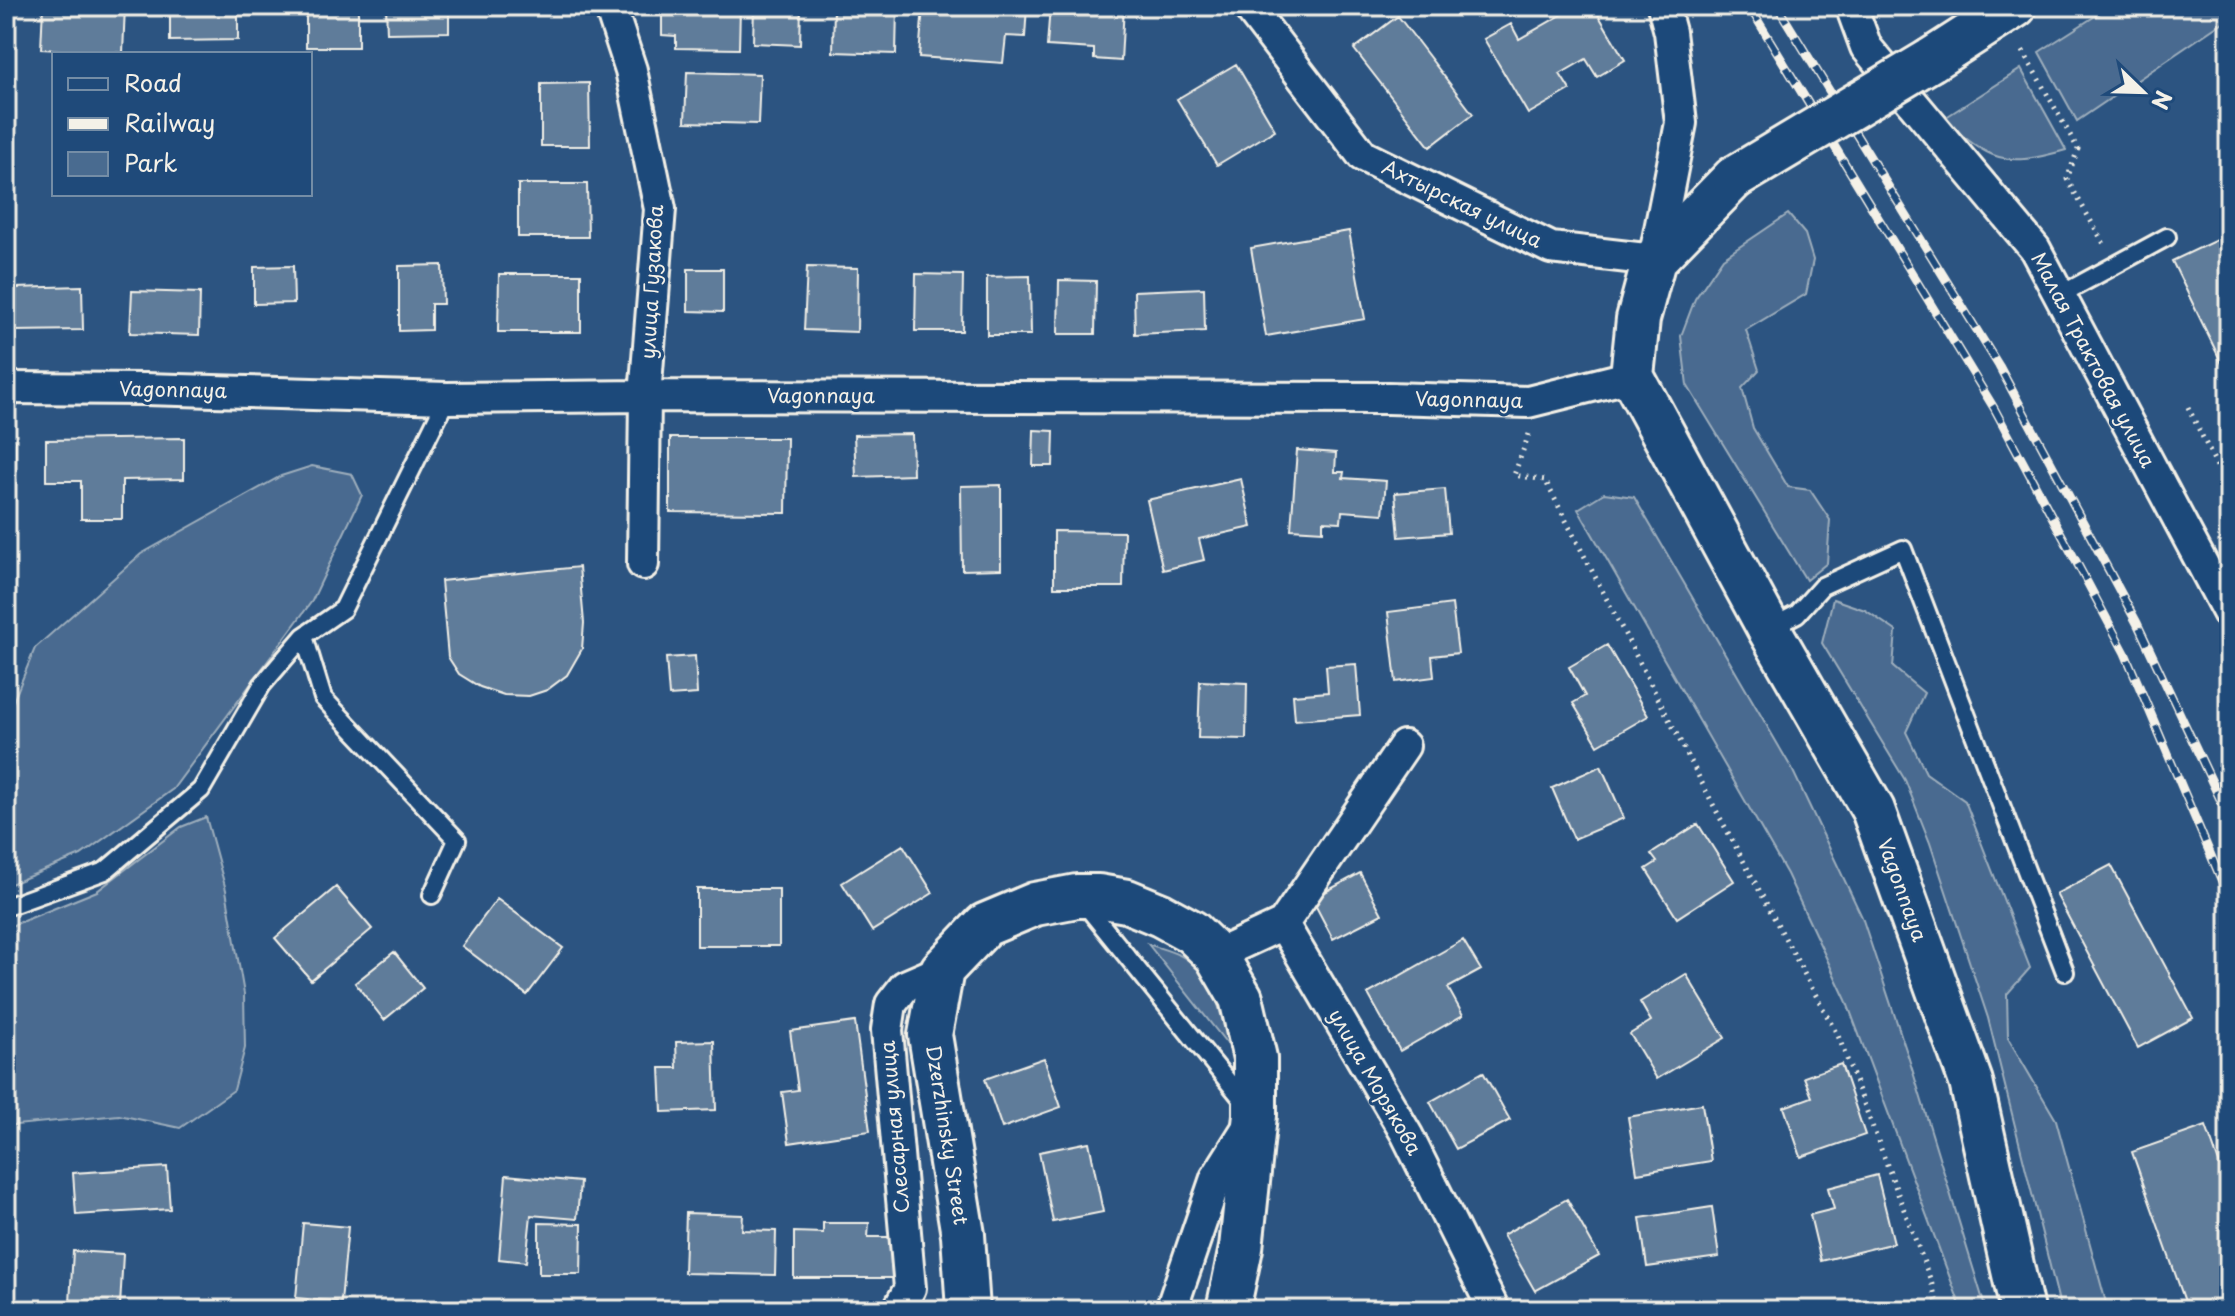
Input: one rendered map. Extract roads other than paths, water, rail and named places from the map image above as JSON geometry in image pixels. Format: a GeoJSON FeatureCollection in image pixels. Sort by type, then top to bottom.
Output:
{"type":"FeatureCollection","features":[{"type":"Feature","properties":{"kind":"street","name":"улица Гузакова"},"geometry":{"type":"LineString","coordinates":[[610,6],[631,70],[660,209],[645,396],[643,564]]}},
{"type":"Feature","properties":{"kind":"street","name":"Ахтырская улица"},"geometry":{"type":"LineString","coordinates":[[1248,6],[1363,156],[1551,248],[1654,260]]}},
{"type":"Feature","properties":{"kind":"street"},"geometry":{"type":"LineString","coordinates":[[1632,376],[1638,319],[1654,260],[1681,123],[1670,32],[1663,6]]}},
{"type":"Feature","properties":{"kind":"street","name":"Малая Трактовая улица"},"geometry":{"type":"LineString","coordinates":[[1851,6],[1866,47],[2035,249],[2229,614]]}},
{"type":"Feature","properties":{"kind":"street"},"geometry":{"type":"LineString","coordinates":[[1654,260],[1734,178],[2015,6]]}},
{"type":"Feature","properties":{"kind":"street","name":"Vagonnaya"},"geometry":{"type":"LineString","coordinates":[[6,388],[447,398],[1388,398],[1528,402],[1632,376],[1769,629],[1873,810],[1971,1082],[2022,1310]]}},
{"type":"Feature","properties":{"kind":"street"},"geometry":{"type":"LineString","coordinates":[[1216,955],[1283,924],[1404,746]]}},
{"type":"Feature","properties":{"kind":"street"},"geometry":{"type":"LineString","coordinates":[[942,970],[985,925],[1035,904],[1077,896],[1127,901],[1161,915],[1192,932],[1216,955],[1241,998],[1255,1058],[1255,1115],[1241,1248],[1228,1310]]}},
{"type":"Feature","properties":{"kind":"street","name":"улица Морякова"},"geometry":{"type":"LineString","coordinates":[[1283,924],[1407,1135],[1494,1310]]}},
{"type":"Feature","properties":{"kind":"street","name":"Слесарная улица"},"geometry":{"type":"LineString","coordinates":[[898,1310],[910,1288],[887,1030],[891,1004],[905,986],[942,970]]}},
{"type":"Feature","properties":{"kind":"street","name":"Dzerzhinsky Street"},"geometry":{"type":"LineString","coordinates":[[942,970],[930,1035],[963,1235],[968,1310]]}},
{"type":"Feature","properties":{"kind":"street"},"geometry":{"type":"LineString","coordinates":[[1171,1310],[1216,1178],[1255,1115]]}},
{"type":"Feature","properties":{"kind":"lane"},"geometry":{"type":"LineString","coordinates":[[2060,295],[2167,237]]}},
{"type":"Feature","properties":{"kind":"lane"},"geometry":{"type":"LineString","coordinates":[[6,907],[105,871],[201,790],[262,685],[304,636],[343,609],[447,398]]}},
{"type":"Feature","properties":{"kind":"lane"},"geometry":{"type":"LineString","coordinates":[[1769,629],[1797,614],[1822,586],[1903,549],[2065,972]]}},
{"type":"Feature","properties":{"kind":"lane"},"geometry":{"type":"LineString","coordinates":[[304,636],[323,698],[457,840],[432,895]]}},
{"type":"Feature","properties":{"kind":"lane"},"geometry":{"type":"LineString","coordinates":[[1077,896],[1255,1115]]}},
{"type":"Feature","properties":{"kind":"railway"},"geometry":{"type":"LineString","coordinates":[[1749,6],[1994,408],[2125,653],[2229,898]]}},
{"type":"Feature","properties":{"kind":"railway"},"geometry":{"type":"LineString","coordinates":[[1777,6],[1999,366],[2137,623],[2229,818]]}}]}
